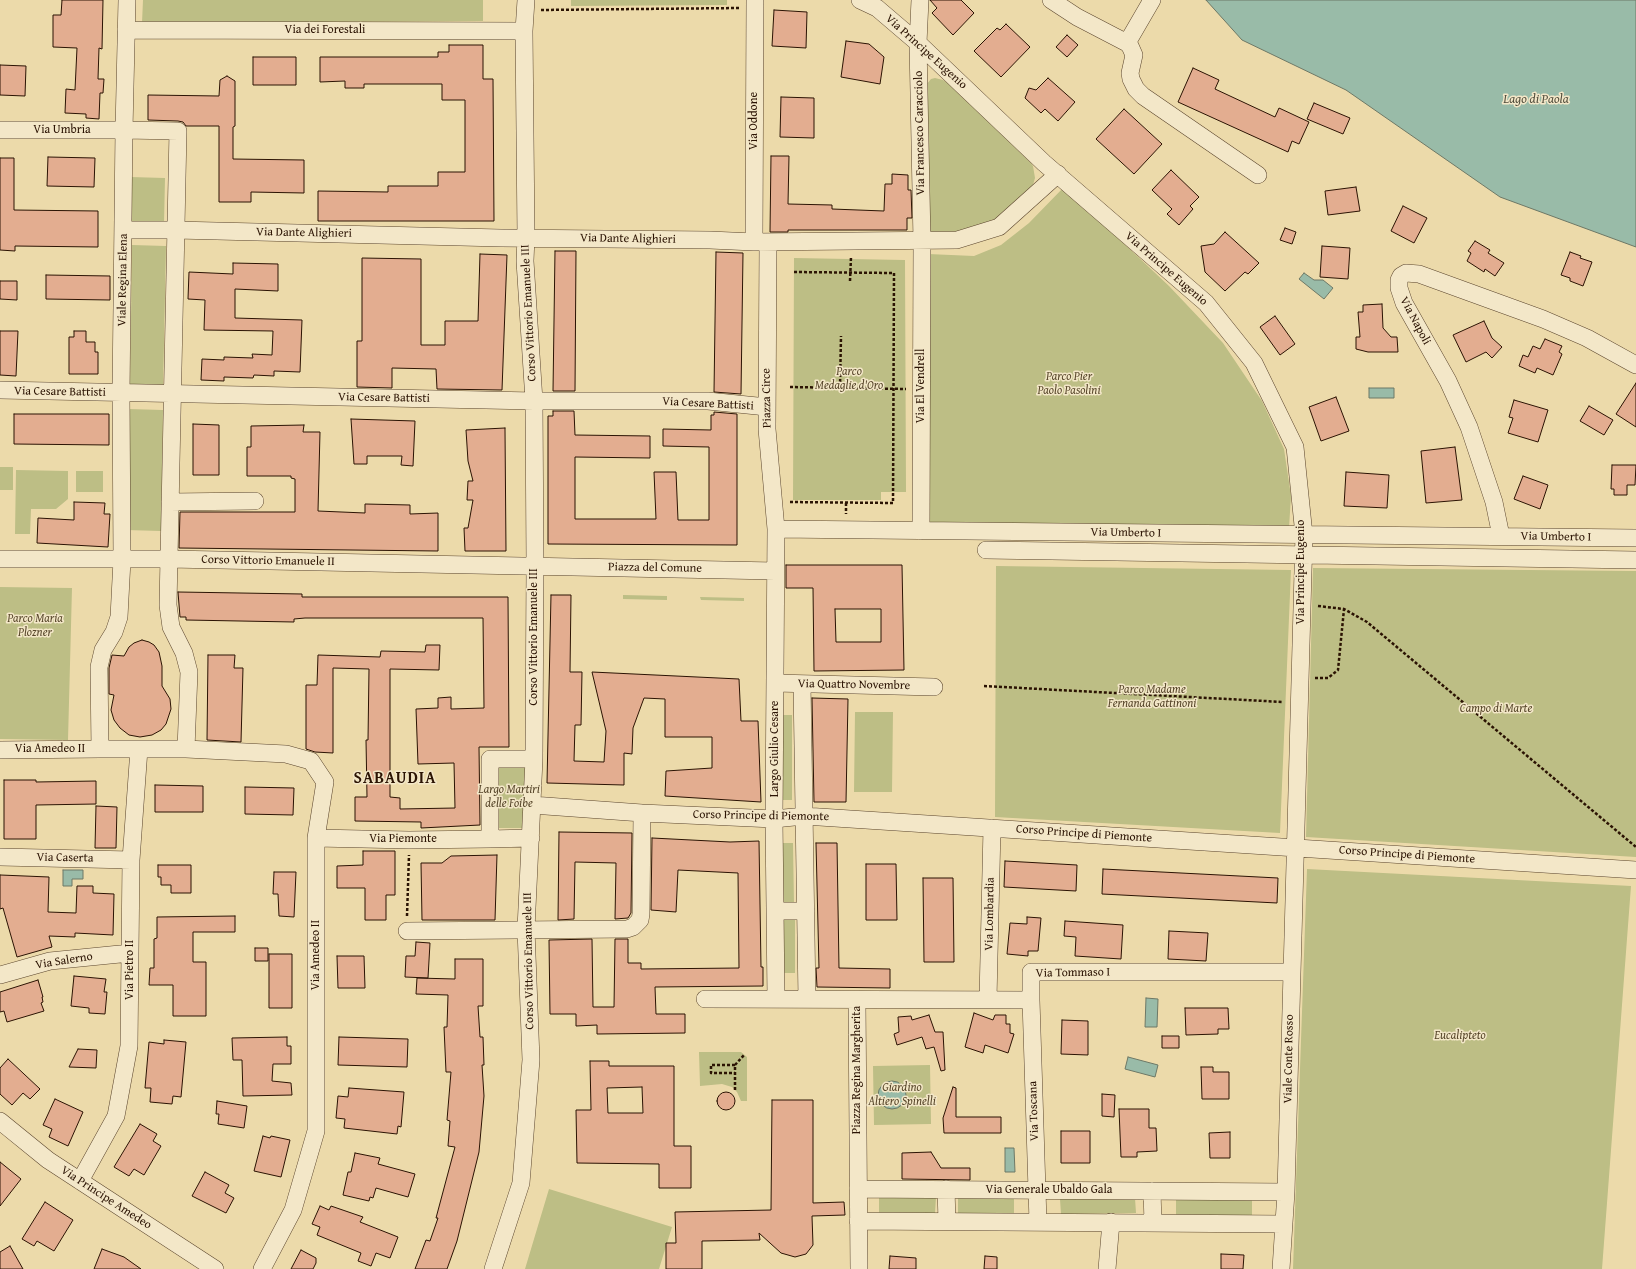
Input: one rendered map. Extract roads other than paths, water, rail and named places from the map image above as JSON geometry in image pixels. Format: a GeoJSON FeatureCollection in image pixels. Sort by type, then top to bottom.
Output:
{"type":"FeatureCollection","features":[{"type":"Feature","properties":{"kind":"street","name":"Viale Regina Elena"},"geometry":{"type":"LineString","coordinates":[[100,749],[99,667],[103,650],[114,632],[119,617],[122,560],[121,393],[127,0]]}},
{"type":"Feature","properties":{"kind":"street","name":"Via Principe Eugenio"},"geometry":{"type":"LineString","coordinates":[[860,0],[877,8],[918,43],[1044,164],[1058,174],[1206,303],[1254,363],[1295,447],[1304,535],[1295,848]]}},
{"type":"Feature","properties":{"kind":"street","name":"Via Francesco Caracciolo"},"geometry":{"type":"LineString","coordinates":[[920,0],[918,43],[922,241]]}},
{"type":"Feature","properties":{"kind":"street"},"geometry":{"type":"LineString","coordinates":[[1051,0],[1077,17],[1127,43],[1134,55],[1130,73],[1136,89],[1143,96],[1258,174]]}},
{"type":"Feature","properties":{"kind":"street"},"geometry":{"type":"LineString","coordinates":[[1127,43],[1152,0]]}},
{"type":"Feature","properties":{"kind":"street","name":"Via Oddone"},"geometry":{"type":"LineString","coordinates":[[754,4],[761,242]]}},
{"type":"Feature","properties":{"kind":"street","name":"Corso Vittorio Emanuele III"},"geometry":{"type":"LineString","coordinates":[[493,1269],[521,1183],[531,1060],[526,929],[534,759],[535,566],[534,401],[525,261],[525,5]]}},
{"type":"Feature","properties":{"kind":"street","name":"Via dei Forestali"},"geometry":{"type":"LineString","coordinates":[[126,30],[524,31]]}},
{"type":"Feature","properties":{"kind":"street","name":"Via Umbria"},"geometry":{"type":"LineString","coordinates":[[0,130],[178,131],[176,230]]}},
{"type":"Feature","properties":{"kind":"street","name":"Via Dante Alighieri"},"geometry":{"type":"LineString","coordinates":[[124,230],[761,242],[957,240],[999,227],[1058,174]]}},
{"type":"Feature","properties":{"kind":"street"},"geometry":{"type":"LineString","coordinates":[[176,230],[168,605],[173,632],[184,653],[189,672],[186,749]]}},
{"type":"Feature","properties":{"kind":"street","name":"Via El Vendrell"},"geometry":{"type":"LineString","coordinates":[[921,531],[922,241]]}},
{"type":"Feature","properties":{"kind":"street","name":"Piazza Circe"},"geometry":{"type":"LineString","coordinates":[[761,242],[768,429],[776,529]]}},
{"type":"Feature","properties":{"kind":"street","name":"Via Napoli"},"geometry":{"type":"LineString","coordinates":[[1502,536],[1494,502],[1469,427],[1448,380],[1404,303],[1399,288],[1399,280],[1401,276],[1411,272],[1419,274],[1543,319],[1593,341],[1636,364]]}},
{"type":"Feature","properties":{"kind":"street","name":"Via Cesare Battisti"},"geometry":{"type":"LineString","coordinates":[[0,390],[534,401],[708,402],[767,407]]}},
{"type":"Feature","properties":{"kind":"street"},"geometry":{"type":"LineString","coordinates":[[170,502],[255,501]]}},
{"type":"Feature","properties":{"kind":"street"},"geometry":{"type":"LineString","coordinates":[[775,683],[776,529]]}},
{"type":"Feature","properties":{"kind":"street","name":"Via Umberto I"},"geometry":{"type":"LineString","coordinates":[[776,529],[1636,538]]}},
{"type":"Feature","properties":{"kind":"street"},"geometry":{"type":"LineString","coordinates":[[1476,536],[1476,557]]}},
{"type":"Feature","properties":{"kind":"street","name":"Via Umberto I"},"geometry":{"type":"LineString","coordinates":[[986,550],[1636,560]]}},
{"type":"Feature","properties":{"kind":"street","name":"Corso Vittorio Emanuele II"},"geometry":{"type":"LineString","coordinates":[[0,559],[169,559],[535,566]]}},
{"type":"Feature","properties":{"kind":"street","name":"Piazza del Comune"},"geometry":{"type":"LineString","coordinates":[[535,566],[775,571]]}},
{"type":"Feature","properties":{"kind":"street","name":"Via Quattro Novembre"},"geometry":{"type":"LineString","coordinates":[[775,683],[934,687]]}},
{"type":"Feature","properties":{"kind":"street","name":"Largo Giulio Cesare"},"geometry":{"type":"LineString","coordinates":[[775,683],[774,819],[776,999]]}},
{"type":"Feature","properties":{"kind":"street"},"geometry":{"type":"LineString","coordinates":[[802,684],[807,1000]]}},
{"type":"Feature","properties":{"kind":"street","name":"Via Pietro II"},"geometry":{"type":"LineString","coordinates":[[80,1181],[116,1116],[129,1046],[131,860],[139,749]]}},
{"type":"Feature","properties":{"kind":"street","name":"Via Amedeo II"},"geometry":{"type":"LineString","coordinates":[[0,750],[186,749],[286,754],[311,762],[325,782],[316,838],[316,1131],[293,1210],[262,1269]]}},
{"type":"Feature","properties":{"kind":"street"},"geometry":{"type":"LineString","coordinates":[[531,838],[490,839],[490,759],[534,759]]}},
{"type":"Feature","properties":{"kind":"street","name":"Corso Principe di Piemonte"},"geometry":{"type":"LineString","coordinates":[[532,805],[774,819],[804,816],[1636,870]]}},
{"type":"Feature","properties":{"kind":"street"},"geometry":{"type":"LineString","coordinates":[[407,931],[627,929],[637,925],[641,914],[642,812]]}},
{"type":"Feature","properties":{"kind":"street","name":"Via Lombardia"},"geometry":{"type":"LineString","coordinates":[[988,999],[992,828]]}},
{"type":"Feature","properties":{"kind":"street","name":"Via Piemonte"},"geometry":{"type":"LineString","coordinates":[[316,838],[409,840],[490,839]]}},
{"type":"Feature","properties":{"kind":"street","name":"Viale Conte Rosso"},"geometry":{"type":"LineString","coordinates":[[1281,1269],[1286,1192],[1295,848]]}},
{"type":"Feature","properties":{"kind":"street","name":"Via Caserta"},"geometry":{"type":"LineString","coordinates":[[0,857],[131,860]]}},
{"type":"Feature","properties":{"kind":"street"},"geometry":{"type":"LineString","coordinates":[[776,911],[806,911]]}},
{"type":"Feature","properties":{"kind":"street","name":"Via Salerno"},"geometry":{"type":"LineString","coordinates":[[0,975],[50,961],[130,953]]}},
{"type":"Feature","properties":{"kind":"street","name":"Via Tommaso I"},"geometry":{"type":"LineString","coordinates":[[1031,1000],[1031,972],[1291,972]]}},
{"type":"Feature","properties":{"kind":"street","name":"Piazza Regina Margherita"},"geometry":{"type":"LineString","coordinates":[[705,999],[857,1000],[859,1269]]}},
{"type":"Feature","properties":{"kind":"street"},"geometry":{"type":"LineString","coordinates":[[857,1000],[1031,1000]]}},
{"type":"Feature","properties":{"kind":"street","name":"Via Toscana"},"geometry":{"type":"LineString","coordinates":[[1031,1000],[1038,1222]]}},
{"type":"Feature","properties":{"kind":"street","name":"Via Principe Amedeo"},"geometry":{"type":"LineString","coordinates":[[0,1121],[48,1160],[215,1269]]}},
{"type":"Feature","properties":{"kind":"street","name":"Via Generale Ubaldo Gala"},"geometry":{"type":"LineString","coordinates":[[858,1189],[1286,1192]]}},
{"type":"Feature","properties":{"kind":"street"},"geometry":{"type":"LineString","coordinates":[[946,1189],[947,1221]]}},
{"type":"Feature","properties":{"kind":"street"},"geometry":{"type":"LineString","coordinates":[[1152,1191],[1153,1223]]}},
{"type":"Feature","properties":{"kind":"street"},"geometry":{"type":"LineString","coordinates":[[858,1221],[1284,1224]]}},
{"type":"Feature","properties":{"kind":"street"},"geometry":{"type":"LineString","coordinates":[[1107,1269],[1111,1222]]}},
{"type":"Feature","properties":{"kind":"water","name":"Lago di Paola"},"geometry":{"type":"Polygon","coordinates":[[[1206,0],[1636,0],[1636,247],[1500,197],[1346,90],[1242,40],[1206,0]]]}},
{"type":"Feature","properties":{"kind":"water"},"geometry":{"type":"Polygon","coordinates":[[[1304,273],[1314,280],[1323,280],[1333,288],[1324,299],[1299,279],[1304,273]]]}},
{"type":"Feature","properties":{"kind":"water"},"geometry":{"type":"Polygon","coordinates":[[[1369,388],[1394,388],[1394,398],[1369,398],[1369,388]]]}},
{"type":"Feature","properties":{"kind":"water"},"geometry":{"type":"Polygon","coordinates":[[[63,870],[83,870],[83,879],[72,879],[72,886],[63,886],[63,870]]]}},
{"type":"Feature","properties":{"kind":"water"},"geometry":{"type":"Polygon","coordinates":[[[1146,998],[1158,999],[1157,1027],[1145,1027],[1146,998]]]}},
{"type":"Feature","properties":{"kind":"water"},"geometry":{"type":"Polygon","coordinates":[[[1128,1057],[1158,1065],[1155,1077],[1125,1069],[1128,1057]]]}},
{"type":"Feature","properties":{"kind":"water"},"geometry":{"type":"Polygon","coordinates":[[[892,1081],[902,1085],[906,1095],[902,1105],[892,1109],[882,1105],[878,1095],[882,1085],[892,1081]]]}},
{"type":"Feature","properties":{"kind":"water"},"geometry":{"type":"Polygon","coordinates":[[[1005,1148],[1014,1148],[1015,1172],[1005,1172],[1005,1148]]]}},
{"type":"Feature","properties":{"kind":"district","name":"SABAUDIA"},"geometry":{"type":"Point","coordinates":[395,779]}},
{"type":"Feature","properties":{"kind":"park label","name":"Parco Medaglie d'Oro"},"geometry":{"type":"Point","coordinates":[849,379]}},
{"type":"Feature","properties":{"kind":"park label","name":"Parco Pier Paolo Pasolini"},"geometry":{"type":"Point","coordinates":[1069,384]}},
{"type":"Feature","properties":{"kind":"park label","name":"Parco Maria Plozner"},"geometry":{"type":"Point","coordinates":[35,626]}},
{"type":"Feature","properties":{"kind":"park label","name":"Parco Madame Fernanda Gattinoni"},"geometry":{"type":"Point","coordinates":[1152,697]}},
{"type":"Feature","properties":{"kind":"park label","name":"Campo di Marte"},"geometry":{"type":"Point","coordinates":[1496,709]}},
{"type":"Feature","properties":{"kind":"park label","name":"Largo Martiri delle Foibe"},"geometry":{"type":"Point","coordinates":[509,797]}},
{"type":"Feature","properties":{"kind":"park label","name":"Eucalipteto"},"geometry":{"type":"Point","coordinates":[1460,1036]}},
{"type":"Feature","properties":{"kind":"park label","name":"Giardino Altiero Spinelli"},"geometry":{"type":"Point","coordinates":[902,1095]}}]}
